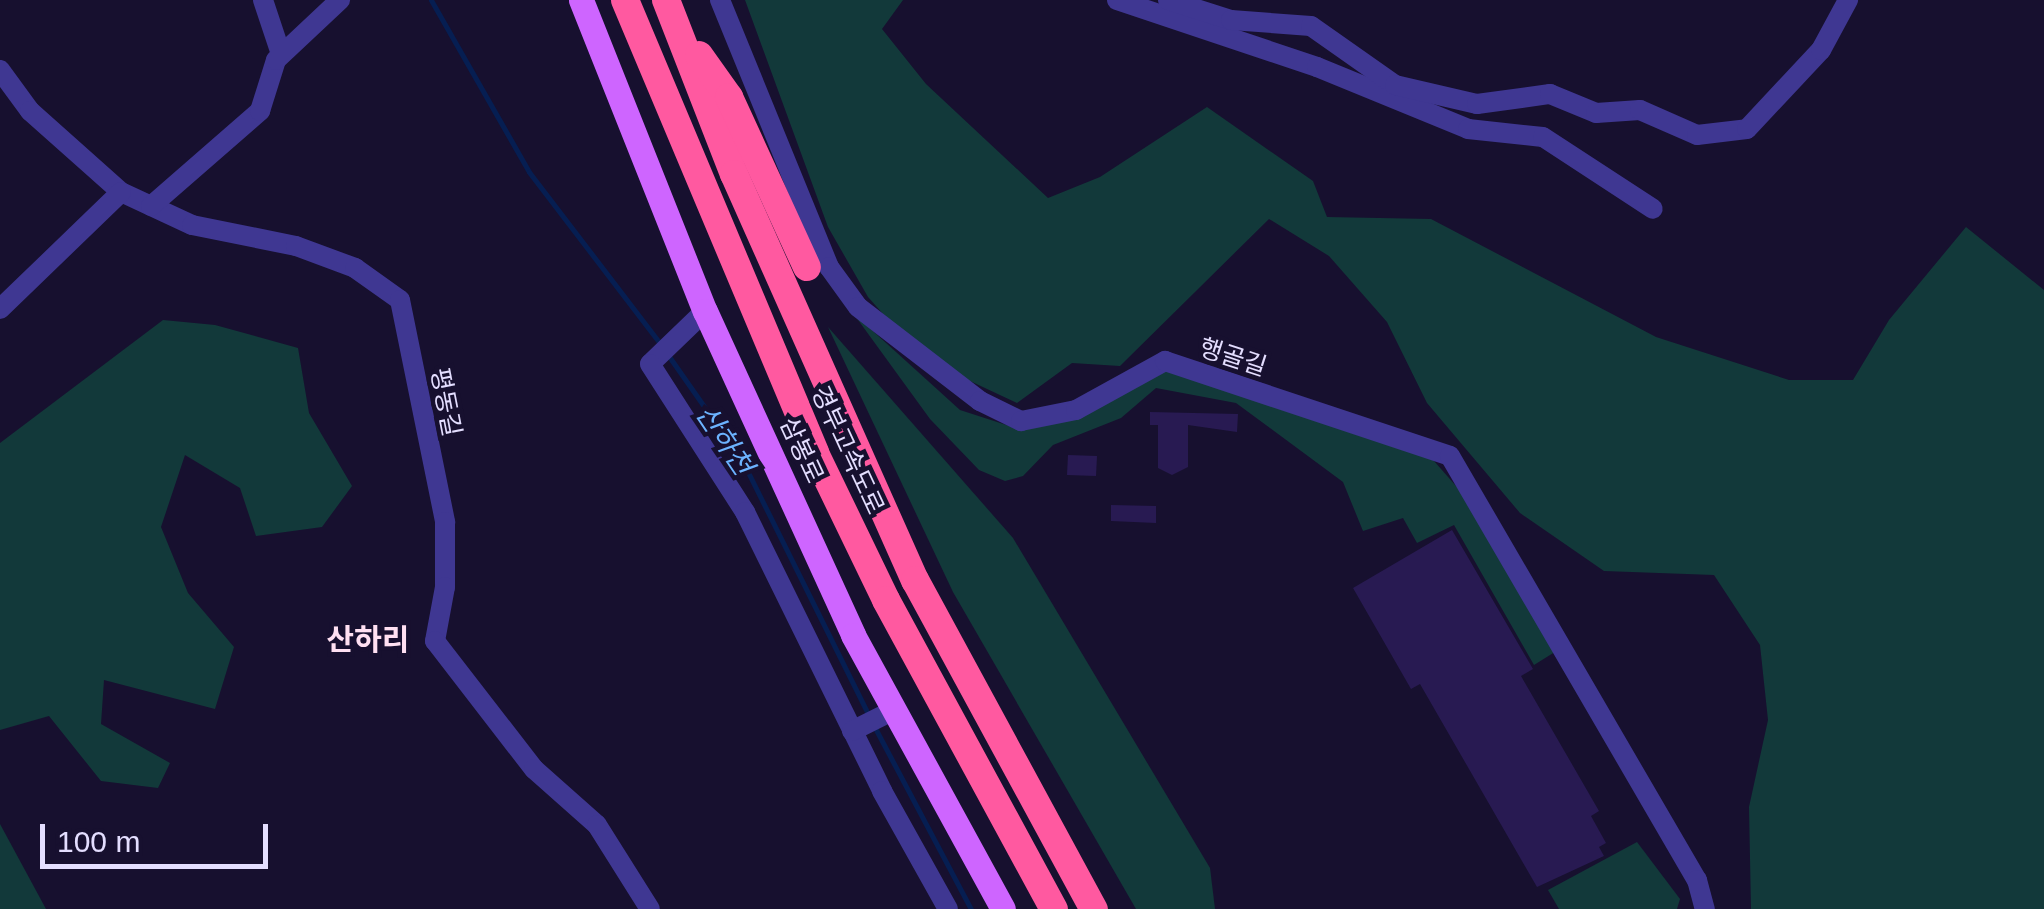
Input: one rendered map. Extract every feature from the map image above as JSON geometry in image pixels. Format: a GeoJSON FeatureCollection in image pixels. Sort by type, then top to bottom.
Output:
{"type":"FeatureCollection","features":[{"type":"Feature","properties":{"kind":"highway","name":"경부고속도로"},"geometry":{"type":"LineString","coordinates":[[625,0],[815,453],[886,600],[1054,909]]}},
{"type":"Feature","properties":{"kind":"highway","name":"경부고속도로"},"geometry":{"type":"LineString","coordinates":[[670,9],[734,174],[915,580],[1094,909]]}},
{"type":"Feature","properties":{"kind":"highway"},"geometry":{"type":"LineString","coordinates":[[670,9],[729,98],[807,267]]}},
{"type":"Feature","properties":{"kind":"main road","name":"삼봉로"},"geometry":{"type":"LineString","coordinates":[[581,0],[872,720],[1003,909]]}},
{"type":"Feature","properties":{"kind":"street"},"geometry":{"type":"LineString","coordinates":[[264,0],[281,54]]}},
{"type":"Feature","properties":{"kind":"street"},"geometry":{"type":"LineString","coordinates":[[151,206],[260,111],[281,54],[340,0]]}},
{"type":"Feature","properties":{"kind":"street","name":"행골길"},"geometry":{"type":"LineString","coordinates":[[720,0],[829,267],[858,307],[980,401],[1021,421],[1058,414],[1166,361],[1450,456],[1698,880],[1705,909]]}},
{"type":"Feature","properties":{"kind":"street"},"geometry":{"type":"LineString","coordinates":[[1117,0],[1318,66],[1468,130],[1544,137],[1653,209]]}},
{"type":"Feature","properties":{"kind":"street"},"geometry":{"type":"LineString","coordinates":[[1168,0],[1230,20],[1311,26],[1395,84],[1478,104],[1550,94],[1596,113],[1640,110],[1697,136],[1747,130],[1822,50],[1848,0]]}},
{"type":"Feature","properties":{"kind":"street","name":"평동길"},"geometry":{"type":"LineString","coordinates":[[0,70],[30,112],[121,192],[192,225],[326,257],[400,300],[445,522],[445,587],[435,641],[534,769],[597,825],[650,909]]}},
{"type":"Feature","properties":{"kind":"street"},"geometry":{"type":"LineString","coordinates":[[0,309],[121,192]]}},
{"type":"Feature","properties":{"kind":"street"},"geometry":{"type":"LineString","coordinates":[[705,311],[650,364],[872,720],[948,909]]}},
{"type":"Feature","properties":{"kind":"green space"},"geometry":{"type":"Polygon","coordinates":[[[745,0],[903,0],[882,29],[926,84],[1048,198],[1100,177],[1207,107],[1313,181],[1327,217],[1431,219],[1656,337],[1789,380],[1853,380],[1889,320],[1966,227],[2044,290],[2044,909],[1751,909],[1749,807],[1768,720],[1760,645],[1714,575],[1604,571],[1520,513],[1427,403],[1387,322],[1329,256],[1269,219],[1120,366],[1072,363],[1017,403],[923,359],[868,297],[828,227],[745,0]]]}},
{"type":"Feature","properties":{"kind":"green space"},"geometry":{"type":"Polygon","coordinates":[[[853,313],[960,410],[1022,430],[1140,369],[1181,368],[1427,453],[1463,494],[1558,650],[1534,665],[1454,525],[1417,543],[1403,518],[1363,531],[1343,482],[1236,403],[1156,388],[1121,418],[1053,445],[1023,476],[1005,481],[979,470],[930,419],[853,313]]]}},
{"type":"Feature","properties":{"kind":"green space"},"geometry":{"type":"Polygon","coordinates":[[[163,320],[215,325],[298,348],[309,413],[352,486],[322,527],[256,536],[240,488],[185,455],[161,527],[188,593],[234,647],[215,709],[104,680],[101,724],[170,763],[158,788],[101,781],[49,716],[0,730],[0,443],[163,320]]]}},
{"type":"Feature","properties":{"kind":"green space"},"geometry":{"type":"Polygon","coordinates":[[[828,327],[1013,538],[1210,868],[1215,909],[1136,909],[953,592],[828,327]]]}},
{"type":"Feature","properties":{"kind":"green space"},"geometry":{"type":"Polygon","coordinates":[[[0,824],[46,909],[0,909],[0,824]]]}},
{"type":"Feature","properties":{"kind":"green space"},"geometry":{"type":"Polygon","coordinates":[[[1637,842],[1680,899],[1677,909],[1559,909],[1548,890],[1637,842]]]}},
{"type":"Feature","properties":{"kind":"building"},"geometry":{"type":"Polygon","coordinates":[[[1150,412],[1238,414],[1237,432],[1188,425],[1188,467],[1172,475],[1158,468],[1158,425],[1150,425],[1150,412]]]}},
{"type":"Feature","properties":{"kind":"building"},"geometry":{"type":"Polygon","coordinates":[[[1068,455],[1097,456],[1096,476],[1067,475],[1068,455]]]}},
{"type":"Feature","properties":{"kind":"building"},"geometry":{"type":"Polygon","coordinates":[[[1111,505],[1156,506],[1156,523],[1111,521],[1111,505]]]}},
{"type":"Feature","properties":{"kind":"building"},"geometry":{"type":"Polygon","coordinates":[[[1452,530],[1533,669],[1521,676],[1599,811],[1591,816],[1606,843],[1599,847],[1604,856],[1537,887],[1420,684],[1411,689],[1353,588],[1452,530]]]}},
{"type":"Feature","properties":{"kind":"waterway","name":"산하천"},"geometry":{"type":"LineString","coordinates":[[431,0],[529,172],[662,346]]}},
{"type":"Feature","properties":{"kind":"waterway","name":"산하천"},"geometry":{"type":"LineString","coordinates":[[668,355],[743,462],[869,716]]}},
{"type":"Feature","properties":{"kind":"waterway","name":"산하천"},"geometry":{"type":"LineString","coordinates":[[874,726],[971,909]]}},
{"type":"Feature","properties":{"kind":"district","name":"산하리"},"geometry":{"type":"Point","coordinates":[368,640]}}]}
